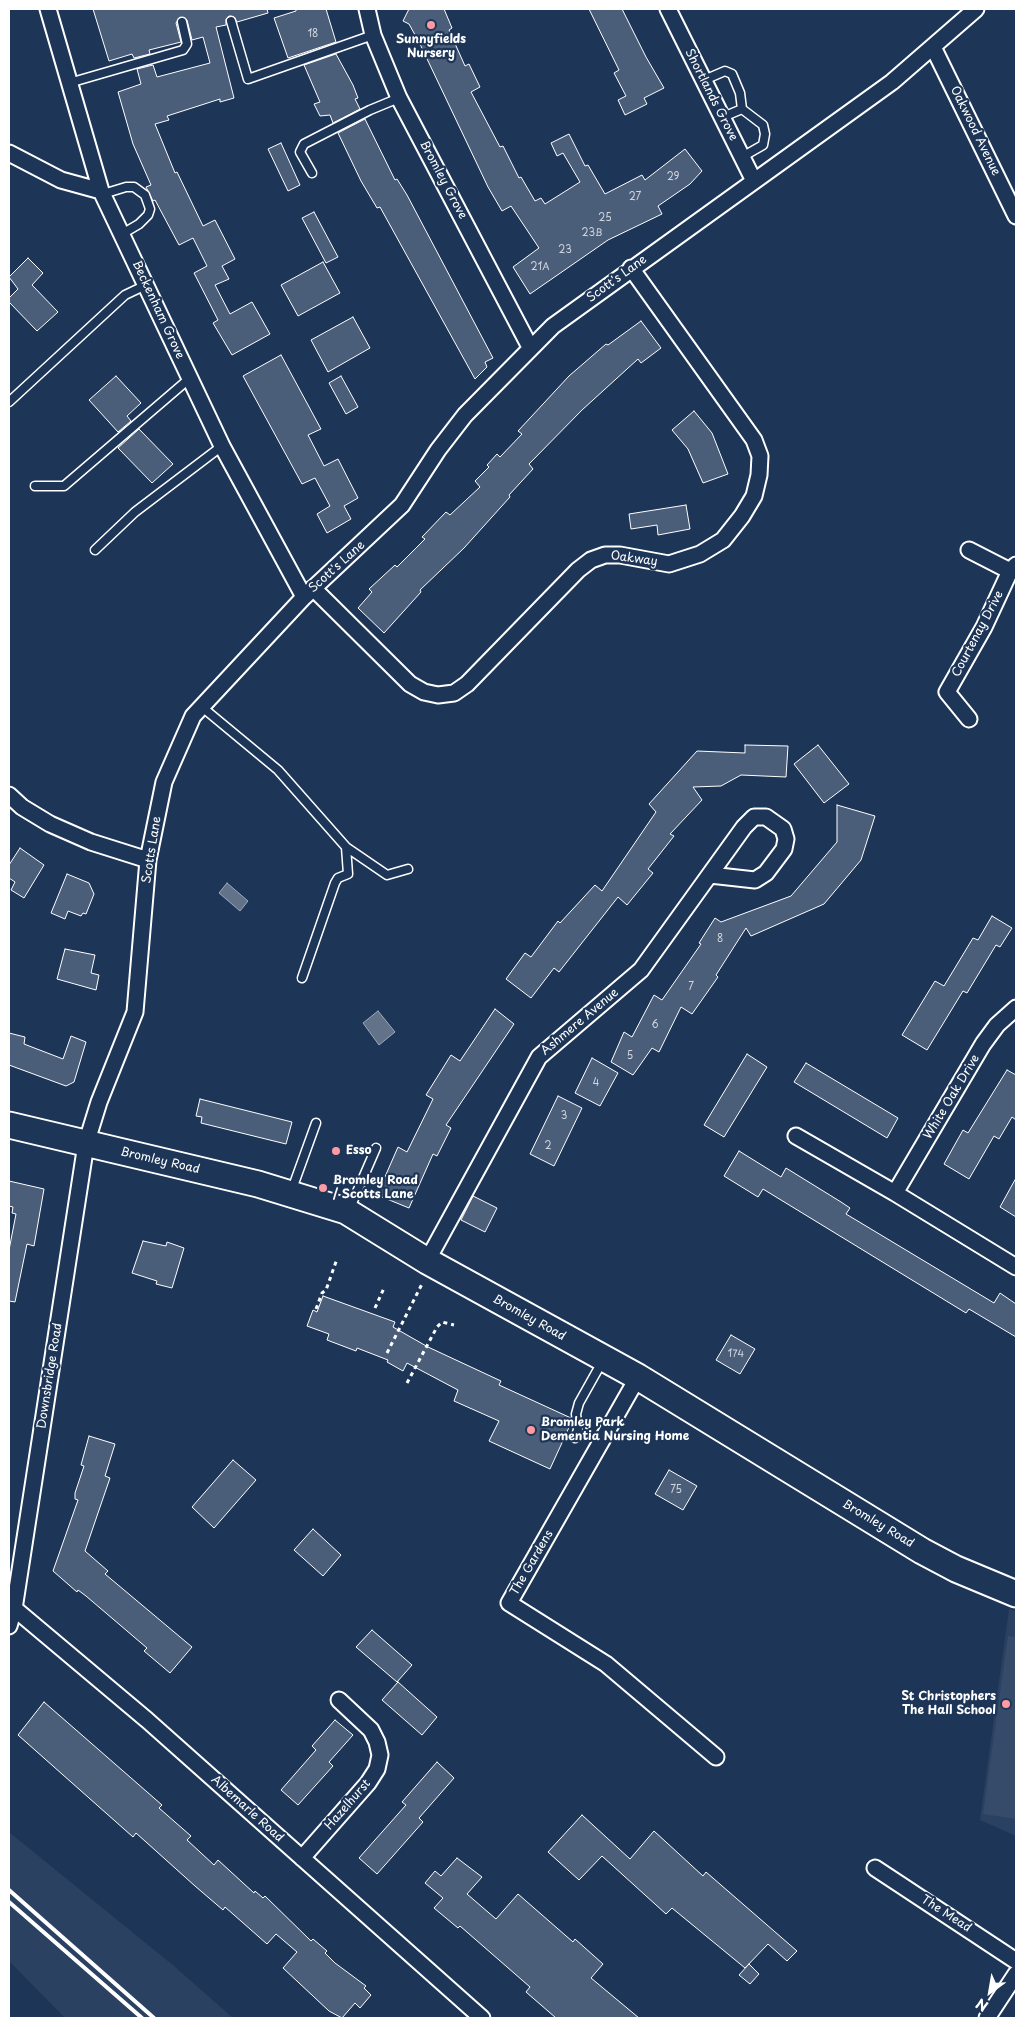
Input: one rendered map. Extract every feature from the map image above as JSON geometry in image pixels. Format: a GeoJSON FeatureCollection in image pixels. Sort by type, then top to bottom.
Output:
{"type":"FeatureCollection","features":[{"type":"Feature","properties":{"kind":"main road","name":"Bromley Road"},"geometry":{"type":"LineString","coordinates":[[9,1125],[249,1181],[349,1212],[427,1262],[638,1377],[922,1552],[956,1569],[1016,1594]]}},
{"type":"Feature","properties":{"kind":"street","name":"Beckenham Grove"},"geometry":{"type":"LineString","coordinates":[[48,9],[102,193],[222,446],[309,593]]}},
{"type":"Feature","properties":{"kind":"street","name":"Bromley Grove"},"geometry":{"type":"LineString","coordinates":[[367,9],[374,35],[399,98],[530,347]]}},
{"type":"Feature","properties":{"kind":"street","name":"Shortlands Grove"},"geometry":{"type":"LineString","coordinates":[[668,9],[754,181]]}},
{"type":"Feature","properties":{"kind":"street","name":"Scott's Lane"},"geometry":{"type":"LineString","coordinates":[[309,593],[402,505],[438,450],[465,415],[530,347],[553,326],[631,268],[892,82],[976,9]]}},
{"type":"Feature","properties":{"kind":"street","name":"Oakwood Avenue"},"geometry":{"type":"LineString","coordinates":[[933,46],[1016,216]]}},
{"type":"Feature","properties":{"kind":"street"},"geometry":{"type":"LineString","coordinates":[[9,153],[61,180],[102,193]]}},
{"type":"Feature","properties":{"kind":"street","name":"Oakway"},"geometry":{"type":"LineString","coordinates":[[309,593],[410,684],[424,692],[438,695],[454,693],[467,684],[578,570],[591,560],[605,555],[620,555],[669,564],[700,554],[723,540],[742,516],[754,496],[760,456],[754,440],[631,268]]}},
{"type":"Feature","properties":{"kind":"street","name":"Courtenay Drive"},"geometry":{"type":"LineString","coordinates":[[969,550],[1013,568],[984,627],[947,692],[969,719]]}},
{"type":"Feature","properties":{"kind":"street","name":"Scotts Lane"},"geometry":{"type":"LineString","coordinates":[[86,1144],[99,1102],[135,1012],[148,860],[164,782],[193,716],[309,593]]}},
{"type":"Feature","properties":{"kind":"street"},"geometry":{"type":"LineString","coordinates":[[9,795],[22,807],[50,824],[90,842],[148,860]]}},
{"type":"Feature","properties":{"kind":"street","name":"Ashmere Avenue"},"geometry":{"type":"LineString","coordinates":[[427,1262],[539,1057],[641,970],[744,827],[754,817],[766,817],[783,829],[786,839],[784,849],[766,873],[755,880],[710,875]]}},
{"type":"Feature","properties":{"kind":"street","name":"White Oak Drive"},"geometry":{"type":"LineString","coordinates":[[895,1193],[983,1044],[997,1025],[1016,1008]]}},
{"type":"Feature","properties":{"kind":"street"},"geometry":{"type":"LineString","coordinates":[[796,1136],[895,1193],[1016,1267]]}},
{"type":"Feature","properties":{"kind":"street","name":"Downsbridge Road"},"geometry":{"type":"LineString","coordinates":[[9,1626],[86,1144]]}},
{"type":"Feature","properties":{"kind":"street","name":"The Gardens"},"geometry":{"type":"LineString","coordinates":[[638,1377],[509,1603],[606,1664],[716,1757]]}},
{"type":"Feature","properties":{"kind":"street","name":"Albemarle Road"},"geometry":{"type":"LineString","coordinates":[[11,1606],[147,1720],[482,2018]]}},
{"type":"Feature","properties":{"kind":"street","name":"Hazelhurst"},"geometry":{"type":"LineString","coordinates":[[302,1858],[368,1783],[376,1770],[380,1755],[378,1742],[371,1730],[339,1700]]}},
{"type":"Feature","properties":{"kind":"street","name":"The Mead"},"geometry":{"type":"LineString","coordinates":[[875,1868],[1016,1960]]}},
{"type":"Feature","properties":{"kind":"street"},"geometry":{"type":"LineString","coordinates":[[987,2018],[1016,1974]]}},
{"type":"Feature","properties":{"kind":"lane"},"geometry":{"type":"LineString","coordinates":[[231,20],[248,79],[374,35]]}},
{"type":"Feature","properties":{"kind":"lane"},"geometry":{"type":"LineString","coordinates":[[69,83],[182,50],[187,44],[187,38],[182,22]]}},
{"type":"Feature","properties":{"kind":"lane"},"geometry":{"type":"LineString","coordinates":[[704,80],[725,71],[732,74],[740,93],[742,109],[759,120],[763,125],[766,134],[763,145],[742,157]]}},
{"type":"Feature","properties":{"kind":"lane"},"geometry":{"type":"LineString","coordinates":[[312,174],[300,152],[304,144],[370,110],[399,98]]}},
{"type":"Feature","properties":{"kind":"lane"},"geometry":{"type":"LineString","coordinates":[[723,117],[742,109]]}},
{"type":"Feature","properties":{"kind":"lane"},"geometry":{"type":"LineString","coordinates":[[102,193],[134,187],[145,195],[150,210],[148,215],[139,224],[122,234]]}},
{"type":"Feature","properties":{"kind":"lane"},"geometry":{"type":"LineString","coordinates":[[9,402],[125,295],[146,285]]}},
{"type":"Feature","properties":{"kind":"lane"},"geometry":{"type":"LineString","coordinates":[[35,486],[64,486],[190,378]]}},
{"type":"Feature","properties":{"kind":"lane"},"geometry":{"type":"LineString","coordinates":[[95,550],[135,512],[222,446]]}},
{"type":"Feature","properties":{"kind":"lane"},"geometry":{"type":"LineString","coordinates":[[202,707],[278,770],[346,846],[387,875],[408,868]]}},
{"type":"Feature","properties":{"kind":"lane"},"geometry":{"type":"LineString","coordinates":[[302,978],[334,883],[338,878],[348,874],[346,846]]}},
{"type":"Feature","properties":{"kind":"lane"},"geometry":{"type":"LineString","coordinates":[[291,1194],[316,1123]]}},
{"type":"Feature","properties":{"kind":"lane"},"geometry":{"type":"LineString","coordinates":[[349,1212],[376,1148]]}},
{"type":"Feature","properties":{"kind":"lane"},"geometry":{"type":"LineString","coordinates":[[575,1438],[578,1430],[576,1414],[579,1403],[604,1359]]}},
{"type":"Feature","properties":{"kind":"path"},"geometry":{"type":"LineString","coordinates":[[316,1309],[322,1293],[326,1290],[337,1259]]}},
{"type":"Feature","properties":{"kind":"path"},"geometry":{"type":"LineString","coordinates":[[387,1353],[424,1279],[427,1262]]}},
{"type":"Feature","properties":{"kind":"path"},"geometry":{"type":"LineString","coordinates":[[375,1308],[384,1288]]}},
{"type":"Feature","properties":{"kind":"path"},"geometry":{"type":"LineString","coordinates":[[407,1383],[437,1327],[442,1322],[454,1325]]}},
{"type":"Feature","properties":{"kind":"shaded area"},"geometry":{"type":"Polygon","coordinates":[[[227,883],[248,901],[240,911],[219,893],[227,883]]]}},
{"type":"Feature","properties":{"kind":"shaded area"},"geometry":{"type":"Polygon","coordinates":[[[378,1011],[395,1032],[379,1045],[363,1023],[378,1011]]]}},
{"type":"Feature","properties":{"kind":"shaded area","name":"St Christophers The Hall School"},"geometry":{"type":"Polygon","coordinates":[[[1009,1609],[1016,1611],[1016,1836],[980,1820],[1009,1609]]]}},
{"type":"Feature","properties":{"kind":"shaded area","name":"St Christophers The Hall School"},"geometry":{"type":"Polygon","coordinates":[[[1008,1636],[1016,1637],[1016,1819],[983,1814],[1008,1636]]]}},
{"type":"Feature","properties":{"kind":"shaded area"},"geometry":{"type":"Polygon","coordinates":[[[9,1832],[174,1966],[233,2018],[65,2018],[9,1961],[9,1832]]]}},
{"type":"Feature","properties":{"kind":"building"},"geometry":{"type":"Polygon","coordinates":[[[93,9],[267,9],[268,13],[237,22],[234,17],[229,16],[226,19],[226,25],[216,27],[234,98],[220,102],[220,99],[167,116],[169,120],[155,124],[175,173],[177,172],[203,226],[215,220],[235,259],[222,266],[229,279],[215,285],[230,314],[252,302],[270,334],[232,355],[213,323],[218,320],[194,273],[207,266],[193,238],[179,245],[155,200],[153,201],[146,187],[151,185],[133,144],[118,92],[141,84],[137,69],[153,65],[157,77],[210,63],[203,37],[192,40],[187,20],[180,17],[176,23],[181,42],[149,50],[150,54],[134,58],[132,54],[109,61],[93,9]]]}},
{"type":"Feature","properties":{"kind":"building"},"geometry":{"type":"Polygon","coordinates":[[[296,9],[326,9],[336,42],[288,58],[274,18],[296,11],[296,9]]]}},
{"type":"Feature","properties":{"kind":"building"},"geometry":{"type":"Polygon","coordinates":[[[409,9],[444,9],[452,28],[449,30],[465,66],[469,64],[480,87],[471,92],[500,147],[503,146],[519,178],[521,177],[535,201],[541,198],[545,204],[580,182],[563,153],[557,156],[551,143],[569,134],[585,166],[588,165],[605,194],[642,175],[645,180],[685,149],[702,171],[690,184],[658,206],[662,214],[608,240],[530,294],[513,267],[539,248],[511,206],[502,211],[488,187],[419,42],[409,24],[403,21],[409,9]]]}},
{"type":"Feature","properties":{"kind":"building"},"geometry":{"type":"Polygon","coordinates":[[[589,9],[622,9],[664,88],[644,98],[647,104],[625,115],[618,100],[626,96],[614,73],[619,70],[589,9]]]}},
{"type":"Feature","properties":{"kind":"building"},"geometry":{"type":"Polygon","coordinates":[[[336,54],[353,85],[358,98],[355,99],[360,109],[333,123],[330,115],[320,116],[314,104],[320,102],[304,65],[336,54]]]}},
{"type":"Feature","properties":{"kind":"building"},"geometry":{"type":"Polygon","coordinates":[[[365,119],[395,180],[397,179],[407,195],[493,358],[485,362],[487,367],[475,379],[380,207],[377,208],[361,181],[338,133],[365,119]]]}},
{"type":"Feature","properties":{"kind":"building"},"geometry":{"type":"Polygon","coordinates":[[[281,143],[300,185],[288,191],[268,149],[281,143]]]}},
{"type":"Feature","properties":{"kind":"building"},"geometry":{"type":"Polygon","coordinates":[[[314,212],[338,257],[326,263],[302,218],[314,212]]]}},
{"type":"Feature","properties":{"kind":"building"},"geometry":{"type":"Polygon","coordinates":[[[28,258],[43,273],[32,285],[58,312],[37,331],[9,302],[9,298],[18,289],[9,277],[28,258]]]}},
{"type":"Feature","properties":{"kind":"building"},"geometry":{"type":"Polygon","coordinates":[[[323,262],[340,293],[298,316],[281,285],[323,262]]]}},
{"type":"Feature","properties":{"kind":"building"},"geometry":{"type":"Polygon","coordinates":[[[353,317],[370,348],[328,372],[311,340],[353,317]]]}},
{"type":"Feature","properties":{"kind":"building"},"geometry":{"type":"Polygon","coordinates":[[[641,321],[661,348],[641,363],[638,359],[582,410],[529,464],[533,469],[509,495],[510,497],[464,548],[420,590],[421,592],[384,633],[358,608],[372,592],[369,589],[395,565],[397,567],[425,539],[422,537],[446,512],[450,515],[480,487],[475,481],[489,467],[487,465],[497,454],[500,457],[522,434],[518,431],[569,376],[606,344],[608,345],[641,321]]]}},
{"type":"Feature","properties":{"kind":"building"},"geometry":{"type":"Polygon","coordinates":[[[281,355],[321,429],[308,435],[324,466],[338,459],[358,498],[344,506],[351,519],[327,533],[317,514],[330,506],[315,478],[302,484],[243,376],[281,355]]]}},
{"type":"Feature","properties":{"kind":"building"},"geometry":{"type":"Polygon","coordinates":[[[116,376],[141,403],[127,416],[131,421],[118,432],[89,400],[116,376]]]}},
{"type":"Feature","properties":{"kind":"building"},"geometry":{"type":"Polygon","coordinates":[[[341,376],[358,407],[346,414],[329,383],[341,376]]]}},
{"type":"Feature","properties":{"kind":"building"},"geometry":{"type":"Polygon","coordinates":[[[694,411],[712,433],[728,474],[703,483],[688,449],[672,430],[694,411]]]}},
{"type":"Feature","properties":{"kind":"building"},"geometry":{"type":"Polygon","coordinates":[[[139,429],[173,464],[152,483],[118,448],[139,429]]]}},
{"type":"Feature","properties":{"kind":"building"},"geometry":{"type":"Polygon","coordinates":[[[686,505],[690,529],[658,535],[657,525],[631,529],[629,514],[686,505]]]}},
{"type":"Feature","properties":{"kind":"building"},"geometry":{"type":"Polygon","coordinates":[[[745,745],[788,746],[786,777],[741,775],[721,786],[693,787],[702,800],[670,834],[674,836],[648,869],[653,873],[627,905],[618,897],[559,972],[554,968],[531,998],[506,979],[525,953],[531,957],[558,921],[560,923],[595,885],[602,891],[656,812],[649,804],[697,751],[745,753],[745,745]]]}},
{"type":"Feature","properties":{"kind":"building"},"geometry":{"type":"Polygon","coordinates":[[[818,745],[849,784],[824,803],[794,764],[818,745]]]}},
{"type":"Feature","properties":{"kind":"building"},"geometry":{"type":"Polygon","coordinates":[[[837,805],[875,816],[861,860],[824,904],[751,936],[746,928],[716,975],[718,977],[692,1014],[681,1007],[659,1052],[652,1048],[633,1075],[611,1062],[624,1032],[632,1037],[654,995],[662,1000],[701,944],[699,943],[715,918],[721,922],[791,896],[837,842],[837,805]]]}},
{"type":"Feature","properties":{"kind":"building"},"geometry":{"type":"Polygon","coordinates":[[[20,848],[44,865],[24,898],[11,890],[15,882],[9,878],[9,865],[20,848]]]}},
{"type":"Feature","properties":{"kind":"building"},"geometry":{"type":"Polygon","coordinates":[[[67,874],[89,883],[94,894],[86,914],[83,913],[81,916],[68,911],[65,919],[51,913],[67,874]]]}},
{"type":"Feature","properties":{"kind":"building"},"geometry":{"type":"Polygon","coordinates":[[[992,916],[1012,928],[1000,947],[996,945],[967,993],[963,991],[927,1050],[902,1035],[935,981],[944,986],[973,938],[978,940],[992,916]]]}},
{"type":"Feature","properties":{"kind":"building"},"geometry":{"type":"Polygon","coordinates":[[[65,949],[95,955],[91,973],[99,975],[96,990],[57,979],[65,949]]]}},
{"type":"Feature","properties":{"kind":"building"},"geometry":{"type":"Polygon","coordinates":[[[495,1009],[514,1024],[446,1125],[451,1128],[437,1156],[433,1154],[409,1208],[377,1195],[398,1147],[407,1152],[433,1099],[426,1095],[451,1055],[460,1061],[495,1009]]]}},
{"type":"Feature","properties":{"kind":"building"},"geometry":{"type":"Polygon","coordinates":[[[9,1033],[25,1037],[24,1044],[63,1059],[71,1036],[86,1042],[74,1082],[66,1086],[9,1065],[9,1033]]]}},
{"type":"Feature","properties":{"kind":"building"},"geometry":{"type":"Polygon","coordinates":[[[747,1054],[767,1067],[724,1137],[704,1125],[747,1054]]]}},
{"type":"Feature","properties":{"kind":"building"},"geometry":{"type":"Polygon","coordinates":[[[592,1058],[618,1073],[600,1106],[575,1093],[592,1058]]]}},
{"type":"Feature","properties":{"kind":"building"},"geometry":{"type":"Polygon","coordinates":[[[806,1063],[898,1118],[887,1138],[794,1082],[806,1063]]]}},
{"type":"Feature","properties":{"kind":"building"},"geometry":{"type":"Polygon","coordinates":[[[1007,1070],[1016,1075],[1016,1120],[1012,1117],[999,1139],[994,1136],[969,1179],[944,1164],[963,1130],[968,1133],[1007,1070]]]}},
{"type":"Feature","properties":{"kind":"building"},"geometry":{"type":"Polygon","coordinates":[[[558,1096],[582,1108],[554,1166],[530,1154],[558,1096]]]}},
{"type":"Feature","properties":{"kind":"building"},"geometry":{"type":"Polygon","coordinates":[[[200,1099],[292,1122],[286,1144],[201,1123],[202,1117],[196,1116],[200,1099]]]}},
{"type":"Feature","properties":{"kind":"building"},"geometry":{"type":"Polygon","coordinates":[[[739,1151],[781,1177],[786,1168],[850,1208],[846,1214],[994,1303],[1000,1293],[1016,1304],[1016,1337],[969,1309],[966,1313],[763,1189],[758,1197],[724,1176],[739,1151]]]}},
{"type":"Feature","properties":{"kind":"building"},"geometry":{"type":"Polygon","coordinates":[[[1016,1178],[1016,1217],[1000,1207],[1016,1178]]]}},
{"type":"Feature","properties":{"kind":"building"},"geometry":{"type":"Polygon","coordinates":[[[9,1181],[44,1189],[34,1246],[27,1244],[15,1302],[9,1301],[9,1250],[16,1214],[12,1213],[13,1207],[9,1206],[9,1181]]]}},
{"type":"Feature","properties":{"kind":"building"},"geometry":{"type":"Polygon","coordinates":[[[473,1196],[497,1208],[485,1232],[461,1220],[473,1196]]]}},
{"type":"Feature","properties":{"kind":"building"},"geometry":{"type":"Polygon","coordinates":[[[143,1241],[166,1246],[167,1242],[184,1248],[172,1288],[156,1284],[157,1281],[132,1273],[143,1241]]]}},
{"type":"Feature","properties":{"kind":"building"},"geometry":{"type":"Polygon","coordinates":[[[323,1296],[395,1322],[393,1327],[428,1347],[501,1381],[499,1385],[571,1418],[571,1423],[550,1469],[489,1441],[499,1421],[454,1401],[458,1390],[407,1363],[403,1371],[387,1362],[388,1360],[357,1348],[356,1351],[327,1340],[329,1334],[307,1326],[313,1310],[317,1312],[323,1296]]]}},
{"type":"Feature","properties":{"kind":"building"},"geometry":{"type":"Polygon","coordinates":[[[731,1335],[755,1349],[740,1374],[716,1360],[731,1335]]]}},
{"type":"Feature","properties":{"kind":"building"},"geometry":{"type":"Polygon","coordinates":[[[89,1436],[115,1444],[105,1476],[110,1478],[85,1551],[108,1571],[105,1574],[192,1647],[170,1673],[144,1651],[147,1648],[86,1596],[78,1590],[77,1592],[53,1571],[78,1500],[75,1499],[75,1493],[84,1466],[81,1465],[89,1436]]]}},
{"type":"Feature","properties":{"kind":"building"},"geometry":{"type":"Polygon","coordinates":[[[233,1460],[256,1480],[214,1528],[192,1507],[233,1460]]]}},
{"type":"Feature","properties":{"kind":"building"},"geometry":{"type":"Polygon","coordinates":[[[669,1470],[697,1486],[683,1510],[655,1494],[669,1470]]]}},
{"type":"Feature","properties":{"kind":"building"},"geometry":{"type":"Polygon","coordinates":[[[313,1529],[341,1555],[323,1576],[294,1550],[313,1529]]]}},
{"type":"Feature","properties":{"kind":"building"},"geometry":{"type":"Polygon","coordinates":[[[372,1630],[412,1665],[397,1682],[356,1647],[372,1630]]]}},
{"type":"Feature","properties":{"kind":"building"},"geometry":{"type":"Polygon","coordinates":[[[398,1682],[437,1717],[422,1735],[382,1700],[398,1682]]]}},
{"type":"Feature","properties":{"kind":"building"},"geometry":{"type":"Polygon","coordinates":[[[44,1702],[162,1805],[159,1808],[191,1836],[187,1840],[214,1865],[218,1860],[254,1893],[255,1891],[263,1898],[265,1896],[311,1941],[313,1939],[327,1951],[325,1953],[335,1963],[366,1986],[364,1988],[371,1995],[360,2008],[355,2003],[342,2018],[329,2011],[283,1968],[297,1952],[276,1934],[267,1944],[225,1907],[223,1910],[136,1833],[133,1837],[18,1735],[44,1702]]]}},
{"type":"Feature","properties":{"kind":"building"},"geometry":{"type":"Polygon","coordinates":[[[335,1720],[353,1735],[329,1762],[333,1766],[298,1805],[281,1790],[316,1750],[312,1746],[335,1720]]]}},
{"type":"Feature","properties":{"kind":"building"},"geometry":{"type":"Polygon","coordinates":[[[437,1762],[454,1778],[419,1818],[423,1822],[377,1874],[359,1858],[406,1805],[402,1802],[437,1762]]]}},
{"type":"Feature","properties":{"kind":"building"},"geometry":{"type":"Polygon","coordinates":[[[582,1815],[630,1859],[654,1831],[703,1876],[706,1872],[797,1951],[787,1961],[768,1944],[745,1968],[672,1908],[666,1914],[602,1856],[579,1880],[548,1852],[582,1815]]]}},
{"type":"Feature","properties":{"kind":"building"},"geometry":{"type":"Polygon","coordinates":[[[457,1858],[482,1877],[467,1894],[496,1919],[518,1894],[573,1942],[575,1939],[603,1964],[591,1978],[639,2018],[556,2018],[526,1992],[530,1987],[460,1926],[458,1928],[434,1908],[443,1898],[425,1883],[435,1871],[441,1876],[457,1858]]]}},
{"type":"Feature","properties":{"kind":"building"},"geometry":{"type":"Polygon","coordinates":[[[749,1964],[759,1974],[750,1984],[739,1975],[749,1964]]]}},
{"type":"Feature","properties":{"kind":"railway"},"geometry":{"type":"LineString","coordinates":[[9,1890],[154,2018]]}},
{"type":"Feature","properties":{"kind":"railway"},"geometry":{"type":"LineString","coordinates":[[9,1902],[142,2018]]}},
{"type":"Feature","properties":{"kind":"place","name":"Sunnyfields Nursery"},"geometry":{"type":"Point","coordinates":[431,25]}},
{"type":"Feature","properties":{"kind":"place","name":"Esso"},"geometry":{"type":"Point","coordinates":[336,1151]}},
{"type":"Feature","properties":{"kind":"place","name":"Bromley Road / Scotts Lane"},"geometry":{"type":"Point","coordinates":[323,1188]}},
{"type":"Feature","properties":{"kind":"place","name":"Bromley Park Dementia Nursing Home"},"geometry":{"type":"Point","coordinates":[531,1430]}},
{"type":"Feature","properties":{"kind":"place","name":"St Christophers The Hall School"},"geometry":{"type":"Point","coordinates":[1006,1704]}}]}
